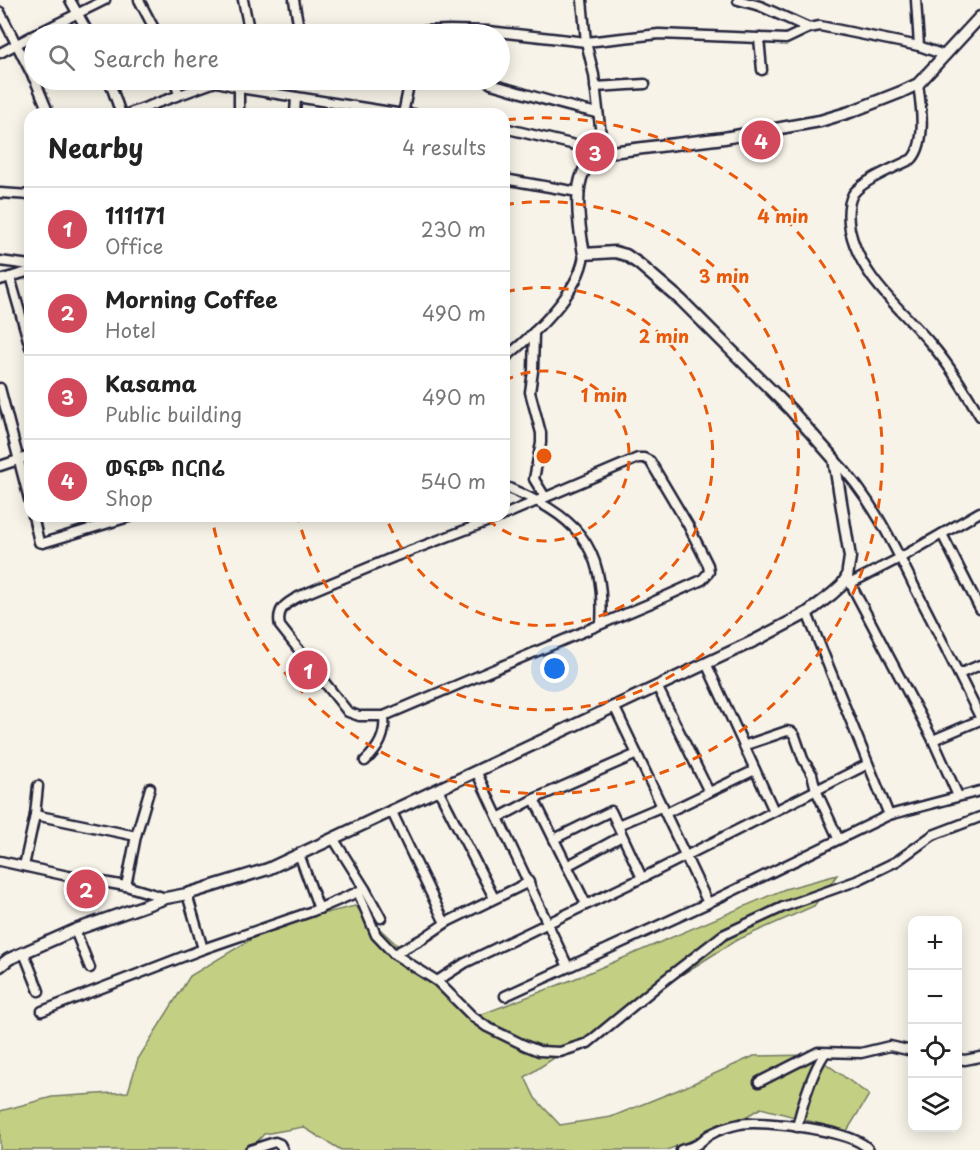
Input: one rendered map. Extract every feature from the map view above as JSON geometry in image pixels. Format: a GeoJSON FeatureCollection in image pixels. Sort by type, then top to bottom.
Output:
{"type":"FeatureCollection","features":[{"type":"Feature","properties":{"kind":"street"},"geometry":{"type":"LineString","coordinates":[[70,0],[84,24]]}},
{"type":"Feature","properties":{"kind":"street"},"geometry":{"type":"LineString","coordinates":[[56,24],[105,0]]}},
{"type":"Feature","properties":{"kind":"street"},"geometry":{"type":"LineString","coordinates":[[139,0],[152,24]]}},
{"type":"Feature","properties":{"kind":"street"},"geometry":{"type":"LineString","coordinates":[[243,0],[247,24]]}},
{"type":"Feature","properties":{"kind":"street"},"geometry":{"type":"LineString","coordinates":[[294,0],[298,24]]}},
{"type":"Feature","properties":{"kind":"street"},"geometry":{"type":"LineString","coordinates":[[582,0],[603,153]]}},
{"type":"Feature","properties":{"kind":"street"},"geometry":{"type":"LineString","coordinates":[[738,0],[760,6],[809,28]]}},
{"type":"Feature","properties":{"kind":"street"},"geometry":{"type":"LineString","coordinates":[[916,0],[919,46]]}},
{"type":"Feature","properties":{"kind":"street"},"geometry":{"type":"LineString","coordinates":[[0,12],[24,58]]}},
{"type":"Feature","properties":{"kind":"street"},"geometry":{"type":"LineString","coordinates":[[510,129],[603,153],[724,138],[820,121],[850,112],[918,84],[980,17]]}},
{"type":"Feature","properties":{"kind":"street"},"geometry":{"type":"LineString","coordinates":[[510,35],[586,42],[659,34],[786,39],[809,28],[820,26],[919,46],[944,55]]}},
{"type":"Feature","properties":{"kind":"street"},"geometry":{"type":"LineString","coordinates":[[759,38],[762,70]]}},
{"type":"Feature","properties":{"kind":"street"},"geometry":{"type":"LineString","coordinates":[[0,53],[24,40]]}},
{"type":"Feature","properties":{"kind":"street"},"geometry":{"type":"LineString","coordinates":[[595,87],[645,84]]}},
{"type":"Feature","properties":{"kind":"street"},"geometry":{"type":"LineString","coordinates":[[918,84],[922,114],[920,146],[917,153],[912,159],[866,183],[854,193],[848,218],[860,260],[876,285],[931,344],[956,376],[980,416]]}},
{"type":"Feature","properties":{"kind":"street"},"geometry":{"type":"LineString","coordinates":[[510,89],[562,106],[598,113]]}},
{"type":"Feature","properties":{"kind":"street"},"geometry":{"type":"LineString","coordinates":[[39,90],[47,108]]}},
{"type":"Feature","properties":{"kind":"street"},"geometry":{"type":"LineString","coordinates":[[113,90],[119,108]]}},
{"type":"Feature","properties":{"kind":"street"},"geometry":{"type":"LineString","coordinates":[[178,90],[179,94]]}},
{"type":"Feature","properties":{"kind":"street"},"geometry":{"type":"LineString","coordinates":[[143,108],[191,90]]}},
{"type":"Feature","properties":{"kind":"street"},"geometry":{"type":"LineString","coordinates":[[239,90],[239,108]]}},
{"type":"Feature","properties":{"kind":"street"},"geometry":{"type":"LineString","coordinates":[[256,90],[361,108]]}},
{"type":"Feature","properties":{"kind":"street"},"geometry":{"type":"LineString","coordinates":[[405,108],[408,90]]}},
{"type":"Feature","properties":{"kind":"street"},"geometry":{"type":"LineString","coordinates":[[295,108],[296,97]]}},
{"type":"Feature","properties":{"kind":"street"},"geometry":{"type":"LineString","coordinates":[[510,354],[557,307],[579,276],[584,254],[578,192],[582,174],[589,164],[603,153]]}},
{"type":"Feature","properties":{"kind":"street"},"geometry":{"type":"LineString","coordinates":[[510,180],[578,192]]}},
{"type":"Feature","properties":{"kind":"street"},"geometry":{"type":"LineString","coordinates":[[0,193],[24,195]]}},
{"type":"Feature","properties":{"kind":"street"},"geometry":{"type":"LineString","coordinates":[[584,254],[615,252],[626,255],[639,264],[681,300],[790,409],[847,471],[900,558],[980,719],[933,740]]}},
{"type":"Feature","properties":{"kind":"street"},"geometry":{"type":"LineString","coordinates":[[0,261],[24,264]]}},
{"type":"Feature","properties":{"kind":"street"},"geometry":{"type":"LineString","coordinates":[[0,280],[24,273]]}},
{"type":"Feature","properties":{"kind":"street"},"geometry":{"type":"LineString","coordinates":[[10,277],[24,326]]}},
{"type":"Feature","properties":{"kind":"street"},"geometry":{"type":"LineString","coordinates":[[534,332],[530,392],[541,434],[534,479],[542,499]]}},
{"type":"Feature","properties":{"kind":"street"},"geometry":{"type":"LineString","coordinates":[[0,388],[24,481]]}},
{"type":"Feature","properties":{"kind":"street"},"geometry":{"type":"LineString","coordinates":[[0,466],[24,458]]}},
{"type":"Feature","properties":{"kind":"street"},"geometry":{"type":"LineString","coordinates":[[487,522],[300,596],[286,603],[280,610],[278,617],[280,626],[348,712],[359,716],[384,716],[702,580],[709,572],[682,516],[650,461],[644,458],[638,458],[510,513]]}},
{"type":"Feature","properties":{"kind":"street"},"geometry":{"type":"LineString","coordinates":[[834,459],[850,557],[849,580],[933,740],[958,796]]}},
{"type":"Feature","properties":{"kind":"street"},"geometry":{"type":"LineString","coordinates":[[510,488],[542,499],[581,534],[592,554],[602,606],[601,624]]}},
{"type":"Feature","properties":{"kind":"street"},"geometry":{"type":"LineString","coordinates":[[0,966],[75,930],[166,898],[187,894],[268,869],[756,640],[807,613],[849,580],[900,558],[980,512]]}},
{"type":"Feature","properties":{"kind":"street"},"geometry":{"type":"LineString","coordinates":[[34,522],[39,542],[43,543],[112,522]]}},
{"type":"Feature","properties":{"kind":"street"},"geometry":{"type":"LineString","coordinates":[[942,534],[978,599],[980,609]]}},
{"type":"Feature","properties":{"kind":"street"},"geometry":{"type":"LineString","coordinates":[[807,613],[889,815]]}},
{"type":"Feature","properties":{"kind":"street"},"geometry":{"type":"LineString","coordinates":[[706,663],[746,745],[774,812]]}},
{"type":"Feature","properties":{"kind":"street"},"geometry":{"type":"LineString","coordinates":[[959,674],[980,665]]}},
{"type":"Feature","properties":{"kind":"street"},"geometry":{"type":"LineString","coordinates":[[657,686],[709,792]]}},
{"type":"Feature","properties":{"kind":"street"},"geometry":{"type":"LineString","coordinates":[[615,708],[708,903]]}},
{"type":"Feature","properties":{"kind":"street"},"geometry":{"type":"LineString","coordinates":[[365,761],[380,744],[385,728],[384,716]]}},
{"type":"Feature","properties":{"kind":"street"},"geometry":{"type":"LineString","coordinates":[[746,745],[787,731],[792,732],[838,838]]}},
{"type":"Feature","properties":{"kind":"street"},"geometry":{"type":"LineString","coordinates":[[498,818],[637,754]]}},
{"type":"Feature","properties":{"kind":"street"},"geometry":{"type":"LineString","coordinates":[[437,981],[465,963],[642,878],[868,764]]}},
{"type":"Feature","properties":{"kind":"street"},"geometry":{"type":"LineString","coordinates":[[618,825],[709,792],[755,770]]}},
{"type":"Feature","properties":{"kind":"street"},"geometry":{"type":"LineString","coordinates":[[476,771],[568,967]]}},
{"type":"Feature","properties":{"kind":"street"},"geometry":{"type":"LineString","coordinates":[[24,866],[35,815],[38,786]]}},
{"type":"Feature","properties":{"kind":"street"},"geometry":{"type":"LineString","coordinates":[[126,886],[136,836],[150,788]]}},
{"type":"Feature","properties":{"kind":"street"},"geometry":{"type":"LineString","coordinates":[[438,789],[494,898]]}},
{"type":"Feature","properties":{"kind":"street"},"geometry":{"type":"LineString","coordinates":[[505,996],[708,903],[889,815],[980,791]]}},
{"type":"Feature","properties":{"kind":"street"},"geometry":{"type":"LineString","coordinates":[[534,800],[586,904]]}},
{"type":"Feature","properties":{"kind":"street"},"geometry":{"type":"LineString","coordinates":[[391,810],[443,919],[447,922]]}},
{"type":"Feature","properties":{"kind":"street"},"geometry":{"type":"LineString","coordinates":[[554,839],[609,811],[613,812],[642,878]]}},
{"type":"Feature","properties":{"kind":"street"},"geometry":{"type":"LineString","coordinates":[[35,815],[136,836]]}},
{"type":"Feature","properties":{"kind":"street"},"geometry":{"type":"LineString","coordinates":[[362,890],[376,935],[394,954],[437,981],[473,1017],[487,1027],[539,1051],[550,1052],[572,1049],[588,1043],[723,935],[783,906],[856,880],[897,861],[933,835],[980,817]]}},
{"type":"Feature","properties":{"kind":"street"},"geometry":{"type":"LineString","coordinates":[[567,866],[622,836]]}},
{"type":"Feature","properties":{"kind":"street"},"geometry":{"type":"LineString","coordinates":[[333,838],[362,890],[381,918]]}},
{"type":"Feature","properties":{"kind":"street"},"geometry":{"type":"LineString","coordinates":[[298,854],[319,909]]}},
{"type":"Feature","properties":{"kind":"street"},"geometry":{"type":"LineString","coordinates":[[0,861],[126,886],[166,898]]}},
{"type":"Feature","properties":{"kind":"street"},"geometry":{"type":"LineString","coordinates":[[394,954],[447,922],[530,882]]}},
{"type":"Feature","properties":{"kind":"street"},"geometry":{"type":"LineString","coordinates":[[42,1011],[203,949],[319,909],[362,890]]}},
{"type":"Feature","properties":{"kind":"street"},"geometry":{"type":"LineString","coordinates":[[187,894],[203,949]]}},
{"type":"Feature","properties":{"kind":"street"},"geometry":{"type":"LineString","coordinates":[[75,930],[90,968]]}},
{"type":"Feature","properties":{"kind":"street"},"geometry":{"type":"LineString","coordinates":[[24,953],[39,991]]}},
{"type":"Feature","properties":{"kind":"street"},"geometry":{"type":"LineString","coordinates":[[759,1082],[818,1052],[861,1053],[890,1046],[908,1050]]}},
{"type":"Feature","properties":{"kind":"street"},"geometry":{"type":"LineString","coordinates":[[797,1127],[817,1066],[825,1053]]}},
{"type":"Feature","properties":{"kind":"street"},"geometry":{"type":"LineString","coordinates":[[962,1059],[980,1057]]}},
{"type":"Feature","properties":{"kind":"street"},"geometry":{"type":"LineString","coordinates":[[681,1150],[693,1147],[708,1136],[741,1124],[772,1123],[855,1139],[869,1150]]}},
{"type":"Feature","properties":{"kind":"street"},"geometry":{"type":"LineString","coordinates":[[250,1150],[275,1142],[280,1144],[284,1150]]}},
{"type":"Feature","properties":{"kind":"green space"},"geometry":{"type":"Polygon","coordinates":[[[837,875],[814,906],[735,941],[525,1077],[535,1098],[560,1125],[611,1117],[754,1056],[814,1055],[869,1095],[847,1131],[761,1108],[731,1125],[667,1150],[341,1150],[303,1127],[264,1134],[250,1150],[0,1150],[0,1111],[52,1097],[128,1092],[138,1059],[190,976],[275,925],[355,906],[475,1017],[574,979],[785,889],[837,875]]]}},
{"type":"Feature","properties":{"kind":"place","name":"ወፍጮ በርበሬ"},"geometry":{"type":"Point","coordinates":[761,140]}},
{"type":"Feature","properties":{"kind":"place","name":"Kasama"},"geometry":{"type":"Point","coordinates":[595,152]}},
{"type":"Feature","properties":{"kind":"place","name":"111171"},"geometry":{"type":"Point","coordinates":[308,670]}},
{"type":"Feature","properties":{"kind":"place","name":"Morning Coffee"},"geometry":{"type":"Point","coordinates":[86,889]}}]}
